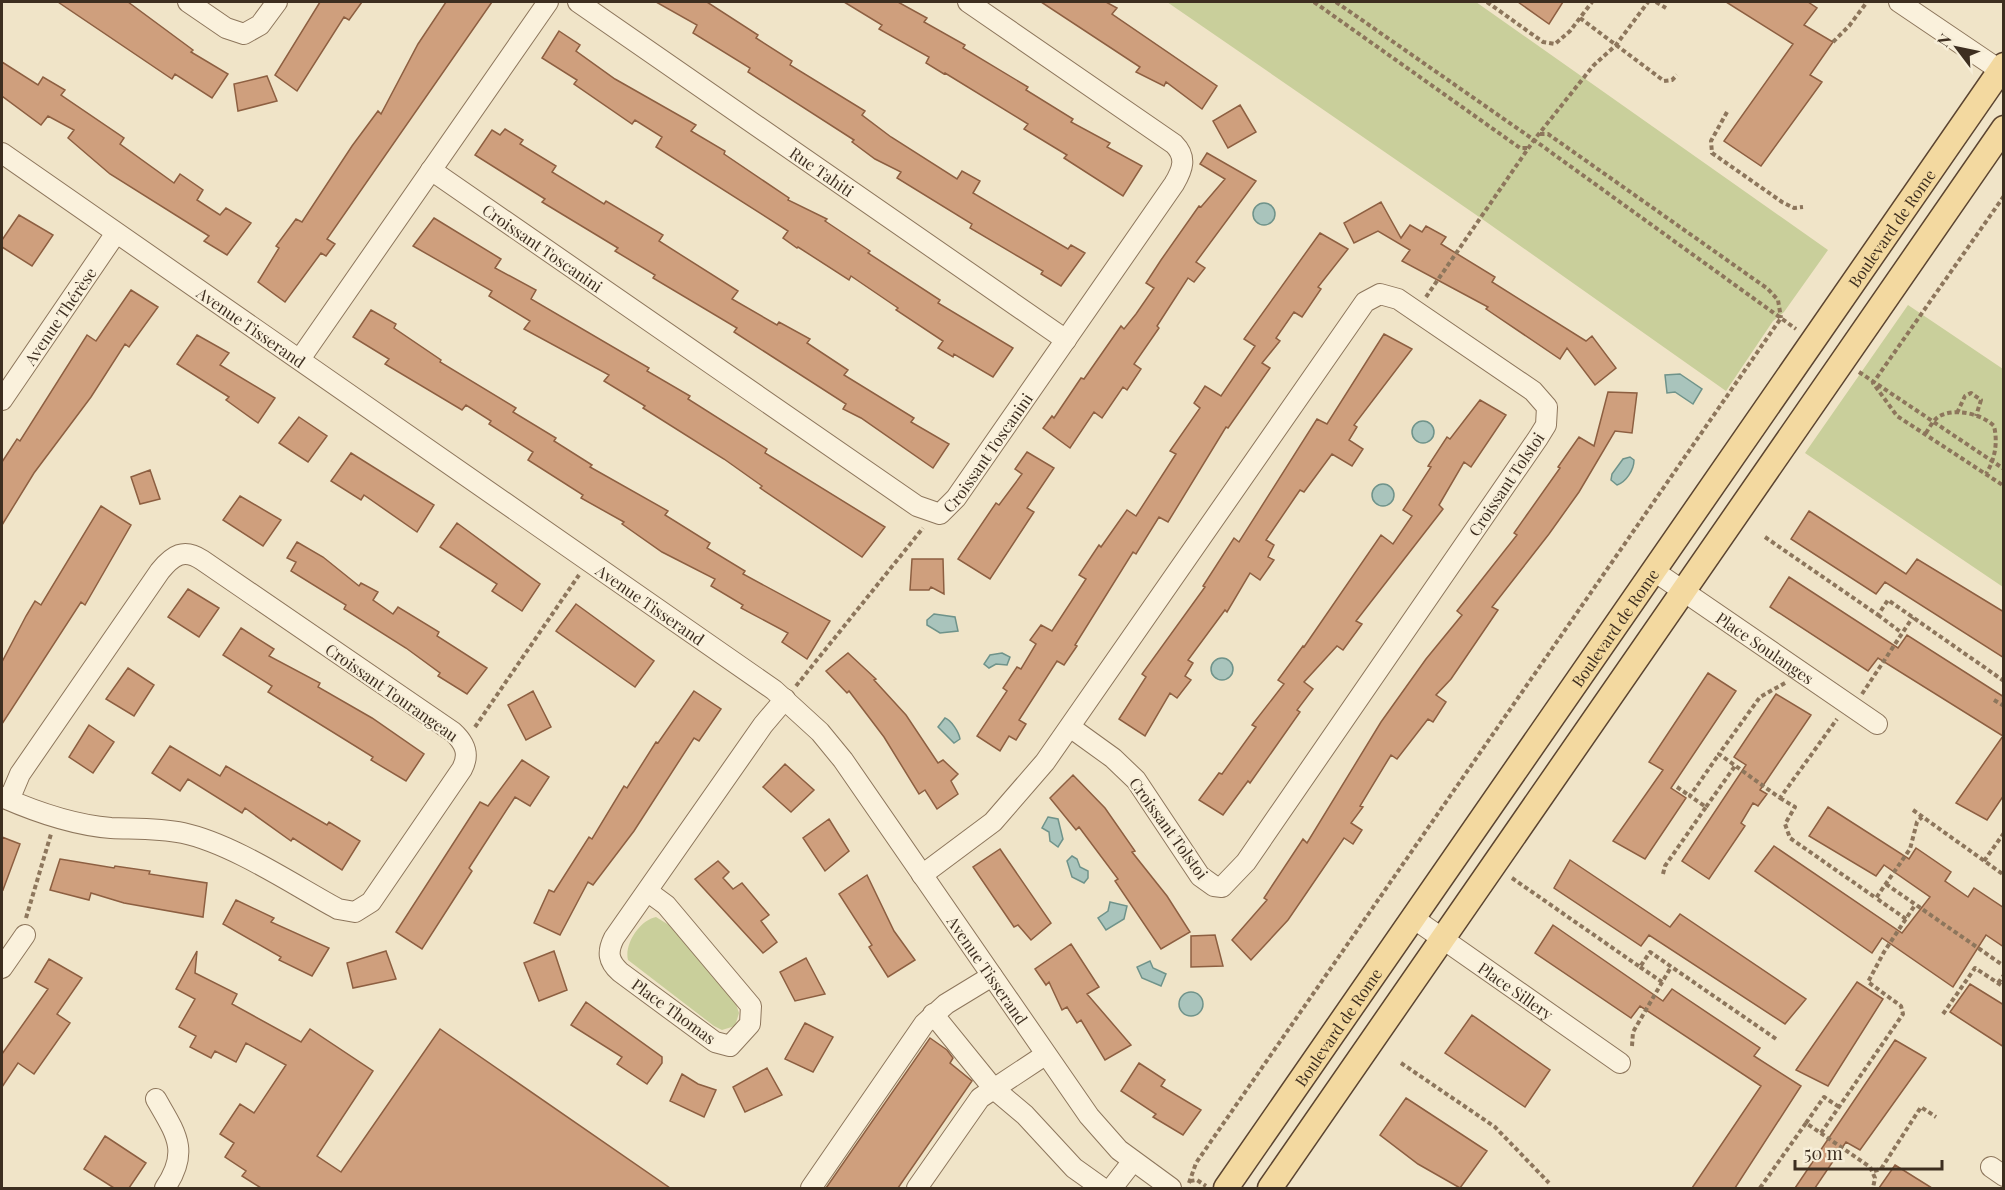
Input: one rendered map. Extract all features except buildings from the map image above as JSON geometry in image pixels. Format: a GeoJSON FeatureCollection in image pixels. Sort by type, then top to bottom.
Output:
{"type":"FeatureCollection","features":[{"type":"Feature","properties":{"kind":"main road","name":"Boulevard de Rome"},"geometry":{"type":"LineString","coordinates":[[1226,1188],[2002,70]]}},
{"type":"Feature","properties":{"kind":"main road"},"geometry":{"type":"LineString","coordinates":[[1270,1188],[2004,128]]}},
{"type":"Feature","properties":{"kind":"street"},"geometry":{"type":"LineString","coordinates":[[188,2],[226,28],[244,34],[260,25],[277,2]]}},
{"type":"Feature","properties":{"kind":"street"},"geometry":{"type":"LineString","coordinates":[[300,359],[548,2]]}},
{"type":"Feature","properties":{"kind":"street","name":"Rue Tahiti"},"geometry":{"type":"LineString","coordinates":[[578,2],[1066,340]]}},
{"type":"Feature","properties":{"kind":"street","name":"Croissant Toscanini"},"geometry":{"type":"LineString","coordinates":[[431,170],[932,513],[940,514],[950,506],[1174,184],[1181,173],[1183,159],[1178,148],[1167,139],[969,2]]}},
{"type":"Feature","properties":{"kind":"street"},"geometry":{"type":"LineString","coordinates":[[1899,2],[2002,70]]}},
{"type":"Feature","properties":{"kind":"street","name":"Avenue Tisserand"},"geometry":{"type":"LineString","coordinates":[[2,153],[744,667],[790,694],[831,744],[1045,1055],[1098,1128],[1133,1161],[1171,1188]]}},
{"type":"Feature","properties":{"kind":"street","name":"Avenue Thérèse"},"geometry":{"type":"LineString","coordinates":[[2,400],[116,233]]}},
{"type":"Feature","properties":{"kind":"street","name":"Croissant Tolstoi"},"geometry":{"type":"LineString","coordinates":[[922,875],[979,833],[1008,807],[1070,727],[1365,302],[1380,294],[1398,299],[1533,391],[1547,407],[1546,425],[1538,438],[1246,862],[1222,887],[1214,886],[1200,876],[1128,771],[1070,727]]}},
{"type":"Feature","properties":{"kind":"street","name":"Croissant Tourangeau"},"geometry":{"type":"LineString","coordinates":[[181,554],[189,554],[202,560],[453,732],[464,744],[466,751],[465,763],[443,798],[371,902],[355,912],[338,909],[224,848],[198,837],[156,828],[110,828],[82,823],[41,813],[5,798],[160,571],[168,561],[181,554]]}},
{"type":"Feature","properties":{"kind":"street","name":"Place Soulanges"},"geometry":{"type":"LineString","coordinates":[[1654,570],[1877,724]]}},
{"type":"Feature","properties":{"kind":"street","name":"Place Thomas"},"geometry":{"type":"LineString","coordinates":[[647,891],[666,905],[752,1006],[750,1024],[730,1046],[715,1041],[620,972],[610,960],[609,952],[614,938],[763,725],[790,694]]}},
{"type":"Feature","properties":{"kind":"street","name":"Place Sillery"},"geometry":{"type":"LineString","coordinates":[[1413,918],[1620,1063]]}},
{"type":"Feature","properties":{"kind":"street"},"geometry":{"type":"LineString","coordinates":[[2,968],[25,930]]}},
{"type":"Feature","properties":{"kind":"street"},"geometry":{"type":"LineString","coordinates":[[811,1188],[915,1035],[933,1014],[992,976]]}},
{"type":"Feature","properties":{"kind":"street"},"geometry":{"type":"LineString","coordinates":[[933,1014],[993,1088],[1025,1115],[1070,1165],[1102,1188]]}},
{"type":"Feature","properties":{"kind":"street"},"geometry":{"type":"LineString","coordinates":[[917,1188],[980,1098],[1045,1055]]}},
{"type":"Feature","properties":{"kind":"street"},"geometry":{"type":"LineString","coordinates":[[156,1099],[174,1132],[179,1149],[178,1164],[165,1188]]}},
{"type":"Feature","properties":{"kind":"street"},"geometry":{"type":"LineString","coordinates":[[1112,1188],[1133,1161]]}},
{"type":"Feature","properties":{"kind":"path"},"geometry":{"type":"LineString","coordinates":[[1314,2],[1520,148],[1528,148]]}},
{"type":"Feature","properties":{"kind":"path"},"geometry":{"type":"LineString","coordinates":[[1336,2],[1534,140],[1795,328]]}},
{"type":"Feature","properties":{"kind":"path"},"geometry":{"type":"LineString","coordinates":[[1487,2],[1549,44],[1562,39],[1592,2]]}},
{"type":"Feature","properties":{"kind":"path"},"geometry":{"type":"LineString","coordinates":[[1424,300],[1534,140],[1593,66],[1616,45],[1648,2]]}},
{"type":"Feature","properties":{"kind":"path"},"geometry":{"type":"LineString","coordinates":[[1656,2],[1666,8]]}},
{"type":"Feature","properties":{"kind":"path"},"geometry":{"type":"LineString","coordinates":[[1833,42],[1849,26],[1867,2]]}},
{"type":"Feature","properties":{"kind":"path"},"geometry":{"type":"LineString","coordinates":[[1580,18],[1664,81],[1672,80],[1677,75]]}},
{"type":"Feature","properties":{"kind":"path"},"geometry":{"type":"LineString","coordinates":[[1727,112],[1711,141],[1712,153],[1782,202],[1794,207],[1803,207]]}},
{"type":"Feature","properties":{"kind":"path"},"geometry":{"type":"LineString","coordinates":[[1197,1180],[1190,1181],[1196,1162],[1781,318],[1778,300],[1768,289],[1548,134],[1539,134]]}},
{"type":"Feature","properties":{"kind":"path"},"geometry":{"type":"LineString","coordinates":[[1873,383],[2004,196]]}},
{"type":"Feature","properties":{"kind":"path"},"geometry":{"type":"LineString","coordinates":[[1860,373],[2004,469]]}},
{"type":"Feature","properties":{"kind":"path"},"geometry":{"type":"LineString","coordinates":[[1873,383],[1897,416],[2004,486]]}},
{"type":"Feature","properties":{"kind":"path"},"geometry":{"type":"LineString","coordinates":[[1957,413],[1965,396],[1971,393],[1981,400],[1976,416]]}},
{"type":"Feature","properties":{"kind":"path"},"geometry":{"type":"LineString","coordinates":[[1926,433],[1934,422],[1944,415],[1957,413],[1988,420],[1994,426],[1994,462],[1986,474]]}},
{"type":"Feature","properties":{"kind":"path"},"geometry":{"type":"LineString","coordinates":[[790,694],[923,528]]}},
{"type":"Feature","properties":{"kind":"path"},"geometry":{"type":"LineString","coordinates":[[1765,537],[1902,633]]}},
{"type":"Feature","properties":{"kind":"path"},"geometry":{"type":"LineString","coordinates":[[474,729],[579,575]]}},
{"type":"Feature","properties":{"kind":"path"},"geometry":{"type":"LineString","coordinates":[[1878,615],[1888,600],[2004,681]]}},
{"type":"Feature","properties":{"kind":"path"},"geometry":{"type":"LineString","coordinates":[[1780,798],[1851,706],[1913,617]]}},
{"type":"Feature","properties":{"kind":"path"},"geometry":{"type":"LineString","coordinates":[[1690,796],[1760,697],[1783,686],[1796,668]]}},
{"type":"Feature","properties":{"kind":"path"},"geometry":{"type":"LineString","coordinates":[[1994,700],[2004,706]]}},
{"type":"Feature","properties":{"kind":"path"},"geometry":{"type":"LineString","coordinates":[[1719,754],[1795,807],[1785,824],[1790,837],[1906,920]]}},
{"type":"Feature","properties":{"kind":"path"},"geometry":{"type":"LineString","coordinates":[[1663,874],[1665,866],[1735,766]]}},
{"type":"Feature","properties":{"kind":"path"},"geometry":{"type":"LineString","coordinates":[[1677,787],[1706,807]]}},
{"type":"Feature","properties":{"kind":"path"},"geometry":{"type":"LineString","coordinates":[[1913,810],[2004,875]]}},
{"type":"Feature","properties":{"kind":"path"},"geometry":{"type":"LineString","coordinates":[[1876,898],[1910,849],[1917,822],[1922,817]]}},
{"type":"Feature","properties":{"kind":"path"},"geometry":{"type":"LineString","coordinates":[[25,930],[52,831]]}},
{"type":"Feature","properties":{"kind":"path"},"geometry":{"type":"LineString","coordinates":[[1984,861],[2004,833]]}},
{"type":"Feature","properties":{"kind":"path"},"geometry":{"type":"LineString","coordinates":[[1512,878],[1662,982]]}},
{"type":"Feature","properties":{"kind":"path"},"geometry":{"type":"LineString","coordinates":[[1886,884],[2004,966]]}},
{"type":"Feature","properties":{"kind":"path"},"geometry":{"type":"LineString","coordinates":[[1821,1133],[1903,1014],[1901,1006],[1868,982],[1884,952],[1915,905]]}},
{"type":"Feature","properties":{"kind":"path"},"geometry":{"type":"LineString","coordinates":[[1640,967],[1650,952],[1776,1039]]}},
{"type":"Feature","properties":{"kind":"path"},"geometry":{"type":"LineString","coordinates":[[1632,1046],[1633,1032],[1671,967]]}},
{"type":"Feature","properties":{"kind":"path"},"geometry":{"type":"LineString","coordinates":[[1943,1014],[1976,968],[2004,987]]}},
{"type":"Feature","properties":{"kind":"path"},"geometry":{"type":"LineString","coordinates":[[1998,983],[2004,975]]}},
{"type":"Feature","properties":{"kind":"path"},"geometry":{"type":"LineString","coordinates":[[1401,1063],[1495,1127],[1549,1183]]}},
{"type":"Feature","properties":{"kind":"path"},"geometry":{"type":"LineString","coordinates":[[1760,1188],[1824,1097],[1839,1107]]}},
{"type":"Feature","properties":{"kind":"path"},"geometry":{"type":"LineString","coordinates":[[1874,1171],[1881,1168],[1921,1107],[1936,1117]]}},
{"type":"Feature","properties":{"kind":"path"},"geometry":{"type":"LineString","coordinates":[[1806,1123],[1874,1171]]}},
{"type":"Feature","properties":{"kind":"path"},"geometry":{"type":"LineString","coordinates":[[1873,1188],[1874,1171]]}},
{"type":"Feature","properties":{"kind":"green space"},"geometry":{"type":"Polygon","coordinates":[[[1167,2],[1476,2],[1828,250],[1784,312],[1773,321],[1726,391],[1485,221],[1167,2]]]}},
{"type":"Feature","properties":{"kind":"green space"},"geometry":{"type":"Polygon","coordinates":[[[1908,305],[2003,369],[2003,587],[1805,453],[1908,305]]]}},
{"type":"Feature","properties":{"kind":"green space"},"geometry":{"type":"Polygon","coordinates":[[[656,917],[669,925],[735,1001],[739,1013],[735,1026],[722,1030],[714,1026],[628,960],[628,947],[631,940],[644,923],[656,917]]]}},
{"type":"Feature","properties":{"kind":"water"},"geometry":{"type":"Polygon","coordinates":[[[1264,203],[1272,206],[1275,214],[1272,222],[1264,225],[1256,222],[1253,214],[1256,206],[1264,203]]]}},
{"type":"Feature","properties":{"kind":"water"},"geometry":{"type":"Polygon","coordinates":[[[1680,374],[1702,389],[1693,404],[1675,392],[1667,393],[1665,375],[1680,374]]]}},
{"type":"Feature","properties":{"kind":"water"},"geometry":{"type":"Polygon","coordinates":[[[1419,421],[1427,421],[1434,428],[1434,436],[1427,443],[1419,443],[1412,436],[1412,428],[1419,421]]]}},
{"type":"Feature","properties":{"kind":"water"},"geometry":{"type":"Polygon","coordinates":[[[1630,457],[1634,460],[1631,472],[1617,485],[1611,480],[1612,474],[1623,459],[1630,457]]]}},
{"type":"Feature","properties":{"kind":"water"},"geometry":{"type":"Polygon","coordinates":[[[1379,484],[1387,484],[1394,491],[1394,499],[1387,506],[1379,506],[1372,499],[1372,491],[1379,484]]]}},
{"type":"Feature","properties":{"kind":"water"},"geometry":{"type":"Polygon","coordinates":[[[934,614],[955,617],[958,631],[940,633],[927,625],[927,620],[934,614]]]}},
{"type":"Feature","properties":{"kind":"water"},"geometry":{"type":"Polygon","coordinates":[[[1002,653],[1010,657],[1007,665],[996,664],[989,668],[984,664],[990,655],[1002,653]]]}},
{"type":"Feature","properties":{"kind":"water"},"geometry":{"type":"Polygon","coordinates":[[[1222,658],[1230,661],[1233,669],[1230,677],[1222,680],[1214,677],[1211,669],[1214,661],[1222,658]]]}},
{"type":"Feature","properties":{"kind":"water"},"geometry":{"type":"Polygon","coordinates":[[[945,718],[952,724],[959,736],[960,739],[954,743],[938,727],[945,718]]]}},
{"type":"Feature","properties":{"kind":"water"},"geometry":{"type":"Polygon","coordinates":[[[1048,817],[1058,819],[1063,839],[1058,847],[1050,841],[1049,832],[1042,828],[1048,817]]]}},
{"type":"Feature","properties":{"kind":"water"},"geometry":{"type":"Polygon","coordinates":[[[1072,856],[1077,859],[1080,867],[1088,871],[1088,878],[1084,883],[1072,877],[1067,861],[1072,856]]]}},
{"type":"Feature","properties":{"kind":"water"},"geometry":{"type":"Polygon","coordinates":[[[1110,902],[1127,906],[1124,919],[1106,930],[1098,918],[1108,911],[1110,902]]]}},
{"type":"Feature","properties":{"kind":"water"},"geometry":{"type":"Polygon","coordinates":[[[1150,961],[1153,968],[1166,974],[1161,986],[1142,978],[1137,967],[1150,961]]]}},
{"type":"Feature","properties":{"kind":"water"},"geometry":{"type":"Polygon","coordinates":[[[1191,992],[1200,995],[1203,1004],[1200,1013],[1191,1016],[1182,1013],[1179,1004],[1182,995],[1191,992]]]}}]}
